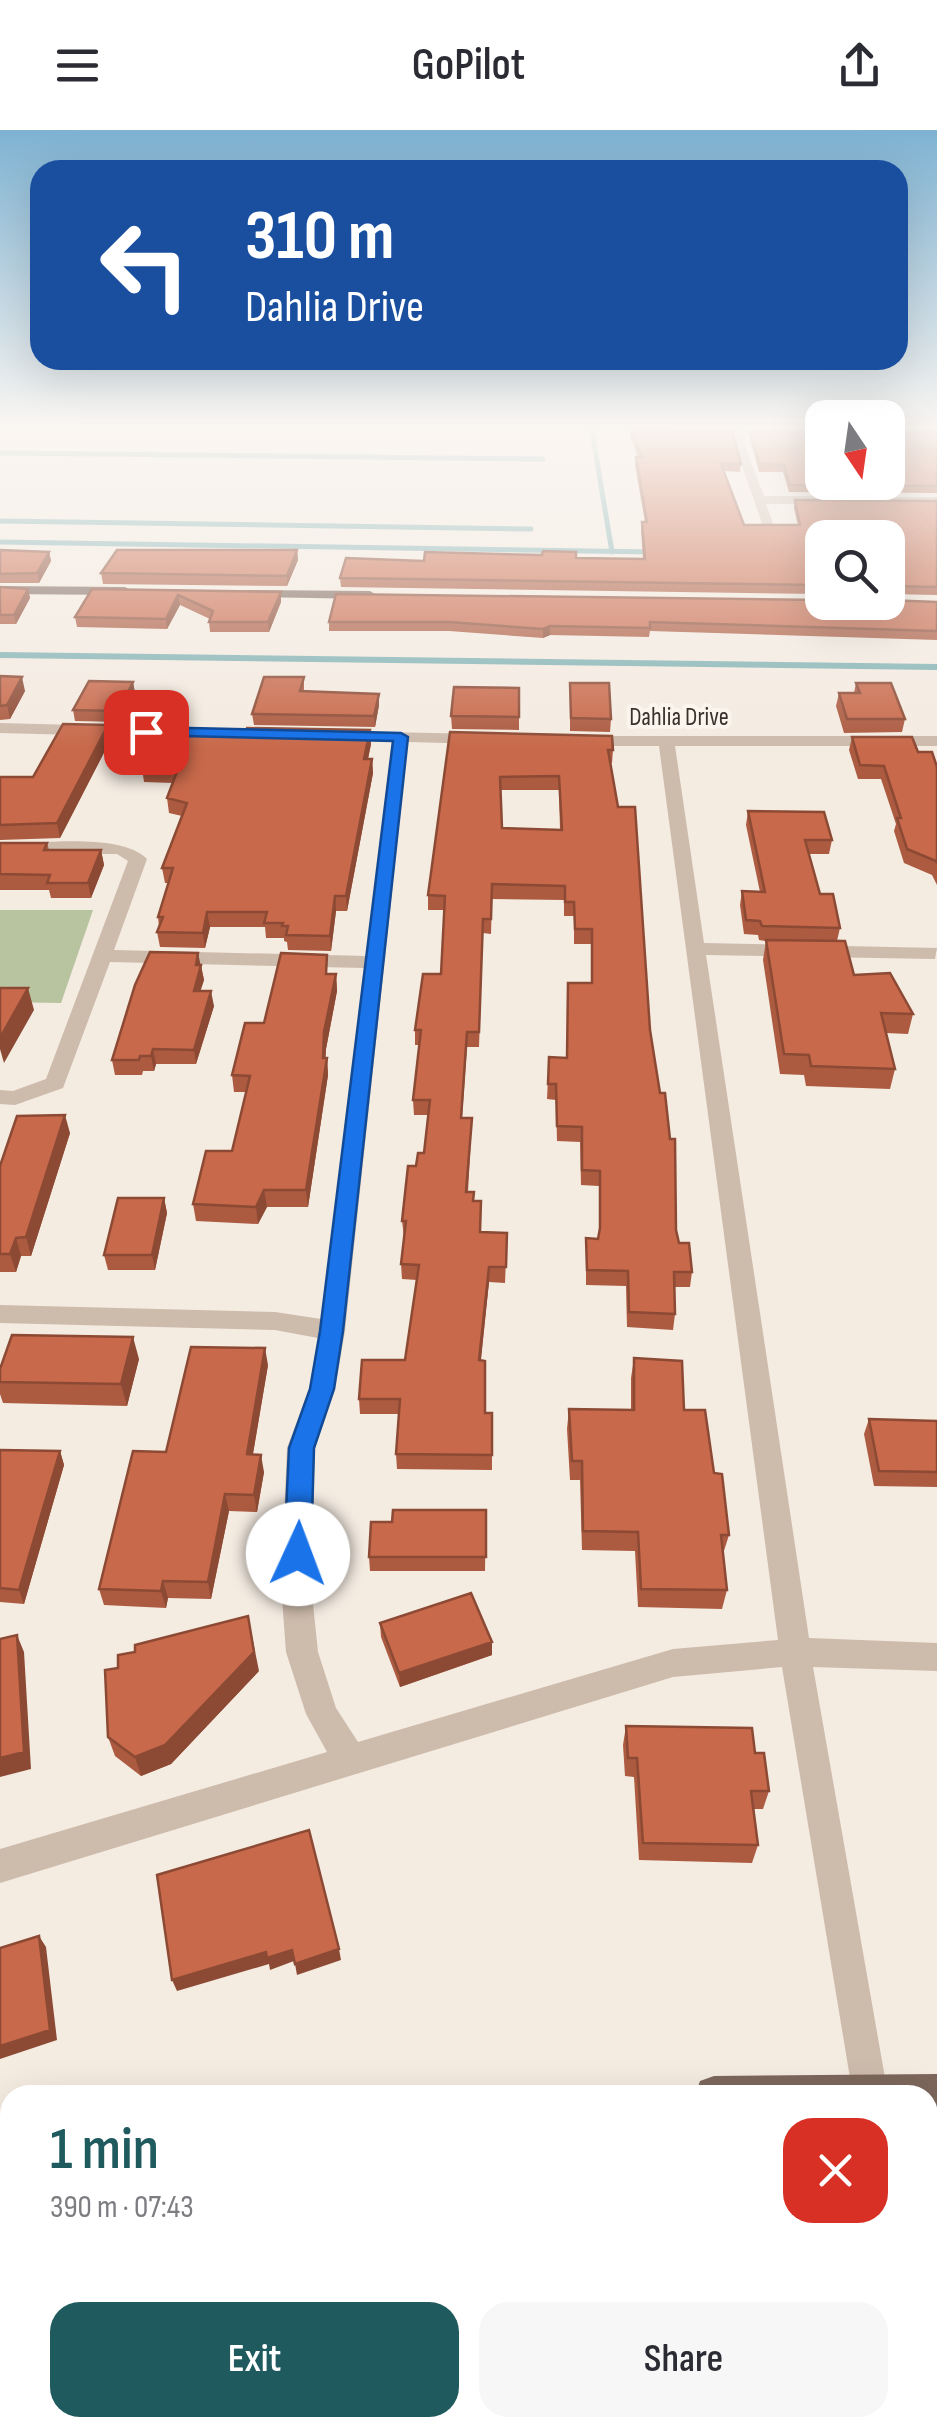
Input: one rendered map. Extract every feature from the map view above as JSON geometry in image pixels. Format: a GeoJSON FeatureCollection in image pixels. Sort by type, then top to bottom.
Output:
{"type":"FeatureCollection","features":[{"type":"Feature","properties":{"kind":"main road"},"geometry":{"type":"LineString","coordinates":[[0,590],[137,592]]}},
{"type":"Feature","properties":{"kind":"main road"},"geometry":{"type":"LineString","coordinates":[[235,593],[392,595]]}},
{"type":"Feature","properties":{"kind":"street"},"geometry":{"type":"LineString","coordinates":[[0,728],[210,733]]}},
{"type":"Feature","properties":{"kind":"street"},"geometry":{"type":"LineString","coordinates":[[324,736],[496,739]]}},
{"type":"Feature","properties":{"kind":"street"},"geometry":{"type":"LineString","coordinates":[[349,1758],[322,1714],[302,1652],[296,1585],[302,1448],[322,1389],[332,1331],[401,737]]}},
{"type":"Feature","properties":{"kind":"street","name":"Dahlia Drive"},"geometry":{"type":"LineString","coordinates":[[571,740],[937,741]]}},
{"type":"Feature","properties":{"kind":"street"},"geometry":{"type":"LineString","coordinates":[[666,742],[795,1652],[870,2085]]}},
{"type":"Feature","properties":{"kind":"street"},"geometry":{"type":"LineString","coordinates":[[0,849],[120,850],[138,859],[56,1083],[15,1098],[0,1098]]}},
{"type":"Feature","properties":{"kind":"street"},"geometry":{"type":"LineString","coordinates":[[695,948],[935,953]]}},
{"type":"Feature","properties":{"kind":"street"},"geometry":{"type":"LineString","coordinates":[[100,956],[377,962]]}},
{"type":"Feature","properties":{"kind":"street"},"geometry":{"type":"LineString","coordinates":[[0,1314],[274,1321],[332,1331]]}},
{"type":"Feature","properties":{"kind":"street"},"geometry":{"type":"LineString","coordinates":[[0,1866],[349,1758],[557,1702],[673,1663],[795,1652],[937,1657]]}},
{"type":"Feature","properties":{"kind":"green space"},"geometry":{"type":"Polygon","coordinates":[[[0,910],[93,910],[61,1003],[0,1002],[0,910]]]}},
{"type":"Feature","properties":{"kind":"building"},"geometry":{"type":"Polygon","coordinates":[[[643,533],[805,533],[805,585],[340,578],[346,558],[424,561],[425,552],[542,555],[543,551],[576,552],[576,558],[645,559],[643,533]]]}},
{"type":"Feature","properties":{"kind":"building"},"geometry":{"type":"Polygon","coordinates":[[[905,533],[937,533],[937,587],[905,586],[905,533]]]}},
{"type":"Feature","properties":{"kind":"building"},"geometry":{"type":"Polygon","coordinates":[[[0,550],[49,552],[37,573],[0,574],[0,550]]]}},
{"type":"Feature","properties":{"kind":"building"},"geometry":{"type":"Polygon","coordinates":[[[117,550],[297,550],[287,576],[101,573],[117,550]]]}},
{"type":"Feature","properties":{"kind":"building"},"geometry":{"type":"Polygon","coordinates":[[[0,587],[28,589],[14,615],[0,615],[0,587]]]}},
{"type":"Feature","properties":{"kind":"building"},"geometry":{"type":"Polygon","coordinates":[[[92,589],[281,592],[268,622],[209,622],[213,611],[178,595],[166,619],[75,617],[92,589]]]}},
{"type":"Feature","properties":{"kind":"building"},"geometry":{"type":"Polygon","coordinates":[[[336,594],[805,600],[805,620],[905,620],[905,601],[937,602],[937,631],[650,622],[650,628],[543,629],[449,622],[329,622],[336,594]]]}},
{"type":"Feature","properties":{"kind":"building"},"geometry":{"type":"Polygon","coordinates":[[[0,676],[22,677],[7,705],[0,706],[0,676]]]}},
{"type":"Feature","properties":{"kind":"building"},"geometry":{"type":"Polygon","coordinates":[[[264,677],[304,677],[300,691],[379,694],[374,716],[252,714],[264,677]]]}},
{"type":"Feature","properties":{"kind":"building"},"geometry":{"type":"Polygon","coordinates":[[[89,681],[133,682],[118,711],[73,710],[89,681]]]}},
{"type":"Feature","properties":{"kind":"building"},"geometry":{"type":"Polygon","coordinates":[[[570,683],[609,683],[611,719],[571,718],[570,683]]]}},
{"type":"Feature","properties":{"kind":"building"},"geometry":{"type":"Polygon","coordinates":[[[856,683],[891,683],[905,719],[847,719],[839,693],[860,693],[856,683]]]}},
{"type":"Feature","properties":{"kind":"building"},"geometry":{"type":"Polygon","coordinates":[[[454,687],[519,688],[519,717],[451,716],[454,687]]]}},
{"type":"Feature","properties":{"kind":"building"},"geometry":{"type":"Polygon","coordinates":[[[63,724],[108,725],[57,823],[0,825],[0,777],[33,777],[63,724]]]}},
{"type":"Feature","properties":{"kind":"building"},"geometry":{"type":"Polygon","coordinates":[[[247,728],[370,730],[364,759],[372,759],[346,896],[335,896],[330,936],[286,935],[288,926],[282,926],[283,923],[264,923],[267,912],[207,912],[203,933],[157,932],[173,868],[162,868],[187,803],[167,798],[178,769],[142,768],[158,732],[245,733],[247,728]]]}},
{"type":"Feature","properties":{"kind":"building"},"geometry":{"type":"Polygon","coordinates":[[[450,732],[612,736],[613,750],[608,750],[618,807],[635,807],[650,1030],[660,1093],[665,1093],[670,1139],[675,1139],[676,1230],[679,1243],[689,1243],[692,1272],[674,1272],[675,1314],[629,1312],[628,1271],[587,1270],[586,1238],[598,1239],[600,1228],[600,1171],[582,1170],[582,1127],[557,1126],[556,1084],[548,1084],[549,1057],[567,1058],[568,983],[592,983],[592,929],[575,929],[574,902],[565,902],[565,886],[492,884],[491,919],[483,919],[479,1032],[467,1032],[461,1118],[472,1118],[466,1192],[474,1192],[473,1201],[481,1201],[480,1232],[507,1233],[506,1267],[489,1267],[479,1360],[485,1361],[485,1413],[492,1413],[492,1455],[396,1454],[400,1399],[359,1399],[362,1360],[405,1360],[419,1265],[401,1264],[406,1221],[402,1221],[408,1166],[416,1166],[418,1153],[424,1153],[430,1100],[413,1100],[421,1030],[415,1030],[423,974],[441,974],[445,896],[428,895],[450,732]],[[559,776],[500,777],[502,828],[562,830],[559,776]]]}},
{"type":"Feature","properties":{"kind":"building"},"geometry":{"type":"Polygon","coordinates":[[[852,737],[912,737],[918,752],[932,752],[937,767],[937,863],[907,849],[884,766],[860,765],[852,737]]]}},
{"type":"Feature","properties":{"kind":"building"},"geometry":{"type":"Polygon","coordinates":[[[748,811],[824,812],[832,840],[805,840],[820,894],[833,894],[840,928],[762,926],[760,921],[746,920],[742,891],[765,892],[748,811]]]}},
{"type":"Feature","properties":{"kind":"building"},"geometry":{"type":"Polygon","coordinates":[[[0,843],[47,843],[44,850],[101,850],[88,883],[47,883],[50,875],[0,874],[0,843]]]}},
{"type":"Feature","properties":{"kind":"building"},"geometry":{"type":"Polygon","coordinates":[[[766,940],[845,941],[854,975],[890,973],[913,1014],[881,1013],[895,1069],[811,1066],[809,1055],[784,1054],[766,940]]]}},
{"type":"Feature","properties":{"kind":"building"},"geometry":{"type":"Polygon","coordinates":[[[150,952],[198,953],[196,965],[201,965],[194,991],[211,991],[194,1050],[153,1049],[151,1056],[140,1056],[139,1060],[112,1060],[135,985],[150,952]]]}},
{"type":"Feature","properties":{"kind":"building"},"geometry":{"type":"Polygon","coordinates":[[[281,953],[327,955],[326,974],[336,974],[324,1032],[323,1058],[327,1058],[306,1190],[264,1190],[256,1207],[193,1204],[206,1151],[232,1151],[250,1076],[232,1075],[245,1023],[264,1023],[281,953]]]}},
{"type":"Feature","properties":{"kind":"building"},"geometry":{"type":"Polygon","coordinates":[[[0,988],[28,988],[0,1038],[0,988]]]}},
{"type":"Feature","properties":{"kind":"building"},"geometry":{"type":"Polygon","coordinates":[[[65,1115],[26,1237],[16,1238],[10,1254],[0,1254],[0,1166],[17,1116],[65,1115]]]}},
{"type":"Feature","properties":{"kind":"building"},"geometry":{"type":"Polygon","coordinates":[[[118,1198],[164,1198],[152,1255],[104,1255],[118,1198]]]}},
{"type":"Feature","properties":{"kind":"building"},"geometry":{"type":"Polygon","coordinates":[[[12,1335],[133,1337],[121,1384],[0,1382],[0,1369],[12,1335]]]}},
{"type":"Feature","properties":{"kind":"building"},"geometry":{"type":"Polygon","coordinates":[[[191,1347],[265,1348],[247,1454],[261,1455],[254,1495],[225,1494],[208,1582],[163,1581],[161,1591],[99,1589],[133,1451],[166,1452],[191,1347]]]}},
{"type":"Feature","properties":{"kind":"building"},"geometry":{"type":"Polygon","coordinates":[[[634,1358],[682,1361],[684,1410],[705,1410],[714,1473],[722,1474],[729,1535],[721,1535],[727,1590],[641,1589],[638,1532],[583,1531],[582,1461],[572,1461],[569,1409],[634,1410],[634,1358]]]}},
{"type":"Feature","properties":{"kind":"building"},"geometry":{"type":"Polygon","coordinates":[[[869,1419],[937,1421],[937,1472],[879,1471],[869,1419]]]}},
{"type":"Feature","properties":{"kind":"building"},"geometry":{"type":"Polygon","coordinates":[[[0,1450],[60,1451],[19,1590],[0,1588],[0,1450]]]}},
{"type":"Feature","properties":{"kind":"building"},"geometry":{"type":"Polygon","coordinates":[[[393,1510],[486,1510],[486,1557],[369,1557],[371,1522],[392,1522],[393,1510]]]}},
{"type":"Feature","properties":{"kind":"building"},"geometry":{"type":"Polygon","coordinates":[[[471,1593],[492,1642],[399,1673],[380,1623],[471,1593]]]}},
{"type":"Feature","properties":{"kind":"building"},"geometry":{"type":"Polygon","coordinates":[[[248,1616],[254,1652],[165,1745],[135,1757],[108,1737],[105,1670],[118,1668],[118,1655],[135,1652],[135,1645],[248,1616]]]}},
{"type":"Feature","properties":{"kind":"building"},"geometry":{"type":"Polygon","coordinates":[[[17,1635],[24,1752],[0,1758],[0,1639],[17,1635]]]}},
{"type":"Feature","properties":{"kind":"building"},"geometry":{"type":"Polygon","coordinates":[[[626,1726],[752,1728],[755,1753],[764,1753],[769,1791],[751,1791],[758,1845],[643,1843],[637,1758],[628,1758],[626,1726]]]}},
{"type":"Feature","properties":{"kind":"building"},"geometry":{"type":"Polygon","coordinates":[[[309,1830],[339,1949],[295,1964],[292,1950],[267,1958],[266,1952],[172,1980],[157,1875],[309,1830]]]}},
{"type":"Feature","properties":{"kind":"building"},"geometry":{"type":"Polygon","coordinates":[[[39,1936],[50,2030],[0,2046],[0,1948],[39,1936]]]}},
{"type":"Feature","properties":{"kind":"waterway"},"geometry":{"type":"LineString","coordinates":[[609,533],[612,551]]}},
{"type":"Feature","properties":{"kind":"waterway"},"geometry":{"type":"LineString","coordinates":[[0,542],[612,551]]}},
{"type":"Feature","properties":{"kind":"waterway"},"geometry":{"type":"LineString","coordinates":[[612,551],[657,552]]}},
{"type":"Feature","properties":{"kind":"waterway"},"geometry":{"type":"LineString","coordinates":[[0,655],[937,667]]}},
{"type":"Feature","properties":{"kind":"route"},"geometry":{"type":"LineString","coordinates":[[146,732],[401,737],[332,1331],[322,1389],[302,1448],[298,1554]]}}]}
